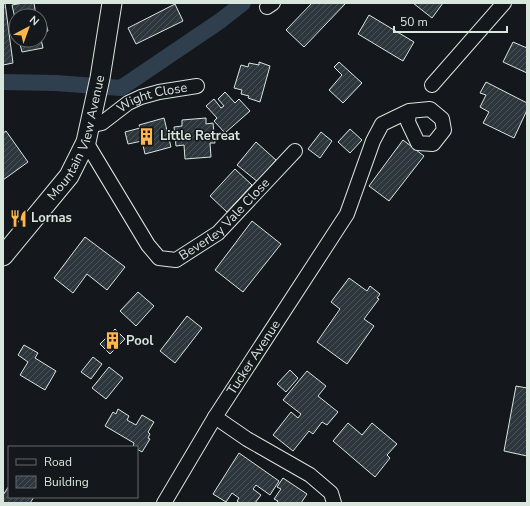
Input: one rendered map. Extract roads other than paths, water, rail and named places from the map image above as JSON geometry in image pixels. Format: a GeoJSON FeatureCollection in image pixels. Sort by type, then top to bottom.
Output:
{"type":"FeatureCollection","features":[{"type":"Feature","properties":{"kind":"main road","name":"Mountain View Avenue"},"geometry":{"type":"LineString","coordinates":[[3,256],[69,176],[88,134],[100,78],[112,3]]}},
{"type":"Feature","properties":{"kind":"street"},"geometry":{"type":"LineString","coordinates":[[432,85],[504,3]]}},
{"type":"Feature","properties":{"kind":"street","name":"Wight Close"},"geometry":{"type":"LineString","coordinates":[[88,134],[128,103],[159,92],[197,86]]}},
{"type":"Feature","properties":{"kind":"street","name":"Tucker Avenue"},"geometry":{"type":"LineString","coordinates":[[164,503],[215,417],[347,214],[372,141],[382,124],[409,112]]}},
{"type":"Feature","properties":{"kind":"street","name":"Beverley Vale Close"},"geometry":{"type":"LineString","coordinates":[[88,134],[148,245],[160,258],[176,260],[218,233],[295,150]]}},
{"type":"Feature","properties":{"kind":"street"},"geometry":{"type":"LineString","coordinates":[[215,417],[247,439],[310,475],[331,493],[334,503]]}},
{"type":"Feature","properties":{"kind":"waterway"},"geometry":{"type":"LineString","coordinates":[[3,82],[56,83],[121,88],[220,21],[243,3]]}},
{"type":"Feature","properties":{"kind":"place","name":"Little Retreat"},"geometry":{"type":"Point","coordinates":[147,136]}},
{"type":"Feature","properties":{"kind":"place","name":"Lornas"},"geometry":{"type":"Point","coordinates":[18,218]}},
{"type":"Feature","properties":{"kind":"place","name":"Pool"},"geometry":{"type":"Point","coordinates":[113,341]}}]}
